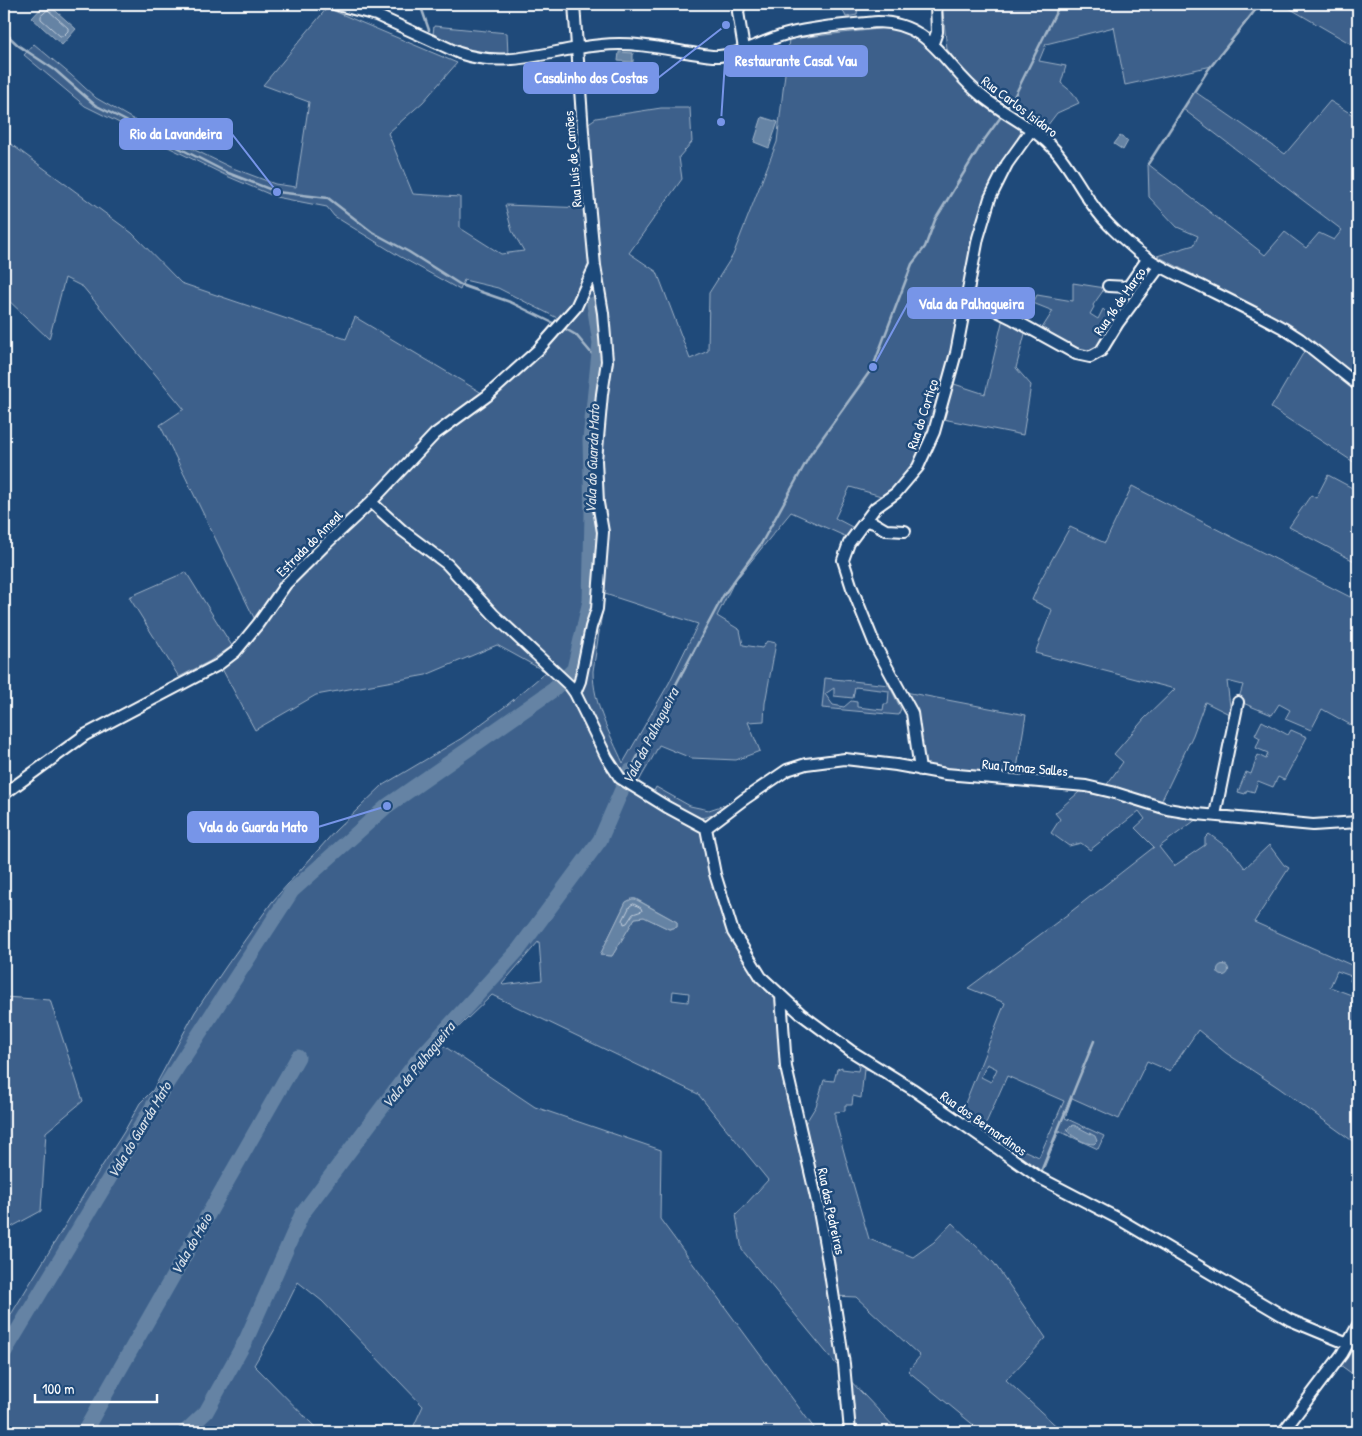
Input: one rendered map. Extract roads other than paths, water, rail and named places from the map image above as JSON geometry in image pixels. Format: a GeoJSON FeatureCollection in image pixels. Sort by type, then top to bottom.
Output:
{"type":"FeatureCollection","features":[{"type":"Feature","properties":{"kind":"street","name":"Rua Carlos Isidoro"},"geometry":{"type":"LineString","coordinates":[[334,4],[376,15],[458,54],[481,59],[517,60],[577,48],[628,44],[716,56],[726,55],[795,32],[878,22],[888,22],[902,26],[918,33],[933,43],[973,89],[1032,129],[1055,151],[1101,216],[1126,241],[1160,266],[1283,328],[1300,339],[1358,385]]}},
{"type":"Feature","properties":{"kind":"street","name":"Rua Luís de Camões"},"geometry":{"type":"LineString","coordinates":[[573,690],[580,681],[597,608],[602,532],[598,503],[596,460],[607,361],[603,313],[595,266],[580,109],[574,4]]}},
{"type":"Feature","properties":{"kind":"street"},"geometry":{"type":"LineString","coordinates":[[740,4],[738,12],[744,49]]}},
{"type":"Feature","properties":{"kind":"street"},"geometry":{"type":"LineString","coordinates":[[933,43],[937,32],[936,4]]}},
{"type":"Feature","properties":{"kind":"street","name":"Rua do Cortiço"},"geometry":{"type":"LineString","coordinates":[[920,770],[912,713],[874,645],[843,560],[849,543],[875,508],[896,493],[918,467],[934,432],[956,353],[978,238],[990,198],[1007,164],[1032,129]]}},
{"type":"Feature","properties":{"kind":"street"},"geometry":{"type":"LineString","coordinates":[[1108,286],[1128,287],[1148,258]]}},
{"type":"Feature","properties":{"kind":"street","name":"Estrada do Ameal"},"geometry":{"type":"LineString","coordinates":[[4,794],[85,735],[218,665],[236,652],[286,584],[371,502],[435,434],[487,396],[538,350],[576,307],[595,266]]}},
{"type":"Feature","properties":{"kind":"street","name":"Rua 16 de Março"},"geometry":{"type":"LineString","coordinates":[[967,296],[1076,354],[1090,358],[1101,351],[1122,317],[1160,266]]}},
{"type":"Feature","properties":{"kind":"street"},"geometry":{"type":"LineString","coordinates":[[371,502],[404,531],[447,564],[493,614],[573,690],[607,758],[620,778],[706,828]]}},
{"type":"Feature","properties":{"kind":"street"},"geometry":{"type":"LineString","coordinates":[[866,521],[886,530],[905,531]]}},
{"type":"Feature","properties":{"kind":"street"},"geometry":{"type":"LineString","coordinates":[[1215,815],[1238,702]]}},
{"type":"Feature","properties":{"kind":"street","name":"Rua Tomaz Salles"},"geometry":{"type":"LineString","coordinates":[[706,828],[750,794],[786,770],[806,764],[845,759],[946,774],[1086,786],[1167,809],[1215,815],[1313,825],[1358,822]]}},
{"type":"Feature","properties":{"kind":"street","name":"Rua dos Bernardinos"},"geometry":{"type":"LineString","coordinates":[[706,828],[715,874],[733,932],[761,977],[781,996],[852,1051],[914,1090],[1040,1178],[1117,1218],[1290,1320],[1348,1344]]}},
{"type":"Feature","properties":{"kind":"street","name":"Rua das Pedreiras"},"geometry":{"type":"LineString","coordinates":[[781,996],[786,1066],[830,1267],[844,1364],[850,1432]]}},
{"type":"Feature","properties":{"kind":"street"},"geometry":{"type":"LineString","coordinates":[[1283,1432],[1348,1344],[1358,1325]]}},
{"type":"Feature","properties":{"kind":"water"},"geometry":{"type":"Polygon","coordinates":[[[45,4],[48,4],[76,29],[62,45],[32,18],[45,4]]]}},
{"type":"Feature","properties":{"kind":"water"},"geometry":{"type":"Polygon","coordinates":[[[619,52],[633,53],[633,62],[618,61],[619,52]]]}},
{"type":"Feature","properties":{"kind":"water"},"geometry":{"type":"Polygon","coordinates":[[[762,117],[778,122],[769,148],[754,142],[762,117]]]}},
{"type":"Feature","properties":{"kind":"water"},"geometry":{"type":"Polygon","coordinates":[[[1120,136],[1128,141],[1123,150],[1114,144],[1120,136]]]}},
{"type":"Feature","properties":{"kind":"water"},"geometry":{"type":"Polygon","coordinates":[[[632,899],[677,922],[677,927],[669,929],[644,917],[635,918],[612,956],[600,955],[626,902],[632,899]]]}},
{"type":"Feature","properties":{"kind":"water"},"geometry":{"type":"Polygon","coordinates":[[[1223,964],[1229,970],[1223,976],[1217,970],[1223,964]]]}},
{"type":"Feature","properties":{"kind":"water"},"geometry":{"type":"Polygon","coordinates":[[[1074,1125],[1095,1136],[1097,1141],[1094,1144],[1090,1144],[1073,1136],[1067,1131],[1069,1127],[1074,1125]]]}},
{"type":"Feature","properties":{"kind":"waterway"},"geometry":{"type":"LineString","coordinates":[[420,4],[429,30]]}},
{"type":"Feature","properties":{"kind":"waterway","name":"Vala da Palhagueira"},"geometry":{"type":"LineString","coordinates":[[1006,109],[1012,101],[1060,4]]}},
{"type":"Feature","properties":{"kind":"waterway"},"geometry":{"type":"LineString","coordinates":[[1148,164],[1208,70],[1260,4]]}},
{"type":"Feature","properties":{"kind":"waterway"},"geometry":{"type":"LineString","coordinates":[[4,32],[19,46],[55,70],[95,105],[228,173],[277,192],[328,198],[372,232],[409,252],[461,285],[510,302],[557,325]]}},
{"type":"Feature","properties":{"kind":"waterway","name":"Vala da Palhagueira"},"geometry":{"type":"LineString","coordinates":[[630,771],[723,596],[761,544],[810,455],[873,367],[912,264],[925,247],[935,220],[982,143],[1003,114]]}},
{"type":"Feature","properties":{"kind":"waterway","name":"Vala do Guarda Mato"},"geometry":{"type":"LineString","coordinates":[[4,1353],[160,1094],[292,891],[387,806],[553,690],[574,669],[590,601],[592,515],[590,440],[600,343],[594,304]]}},
{"type":"Feature","properties":{"kind":"waterway"},"geometry":{"type":"LineString","coordinates":[[562,327],[576,335],[598,361]]}},
{"type":"Feature","properties":{"kind":"waterway","name":"Vala da Palhagueira"},"geometry":{"type":"LineString","coordinates":[[185,1432],[206,1412],[246,1340],[302,1214],[417,1061],[519,949],[600,840],[630,771]]}},
{"type":"Feature","properties":{"kind":"waterway"},"geometry":{"type":"LineString","coordinates":[[1040,1174],[1094,1041]]}},
{"type":"Feature","properties":{"kind":"waterway","name":"Vala do Meio"},"geometry":{"type":"LineString","coordinates":[[84,1432],[298,1057]]}},
{"type":"Feature","properties":{"kind":"place","name":"Casalinho dos Costas"},"geometry":{"type":"Point","coordinates":[726,25]}},
{"type":"Feature","properties":{"kind":"place","name":"Restaurante Casal Vau"},"geometry":{"type":"Point","coordinates":[721,122]}},
{"type":"Feature","properties":{"kind":"place","name":"Rio da Lavandeira"},"geometry":{"type":"Point","coordinates":[277,192]}},
{"type":"Feature","properties":{"kind":"place","name":"Vala da Palhagueira"},"geometry":{"type":"Point","coordinates":[873,367]}},
{"type":"Feature","properties":{"kind":"place","name":"Vala do Guarda Mato"},"geometry":{"type":"Point","coordinates":[387,806]}}]}
